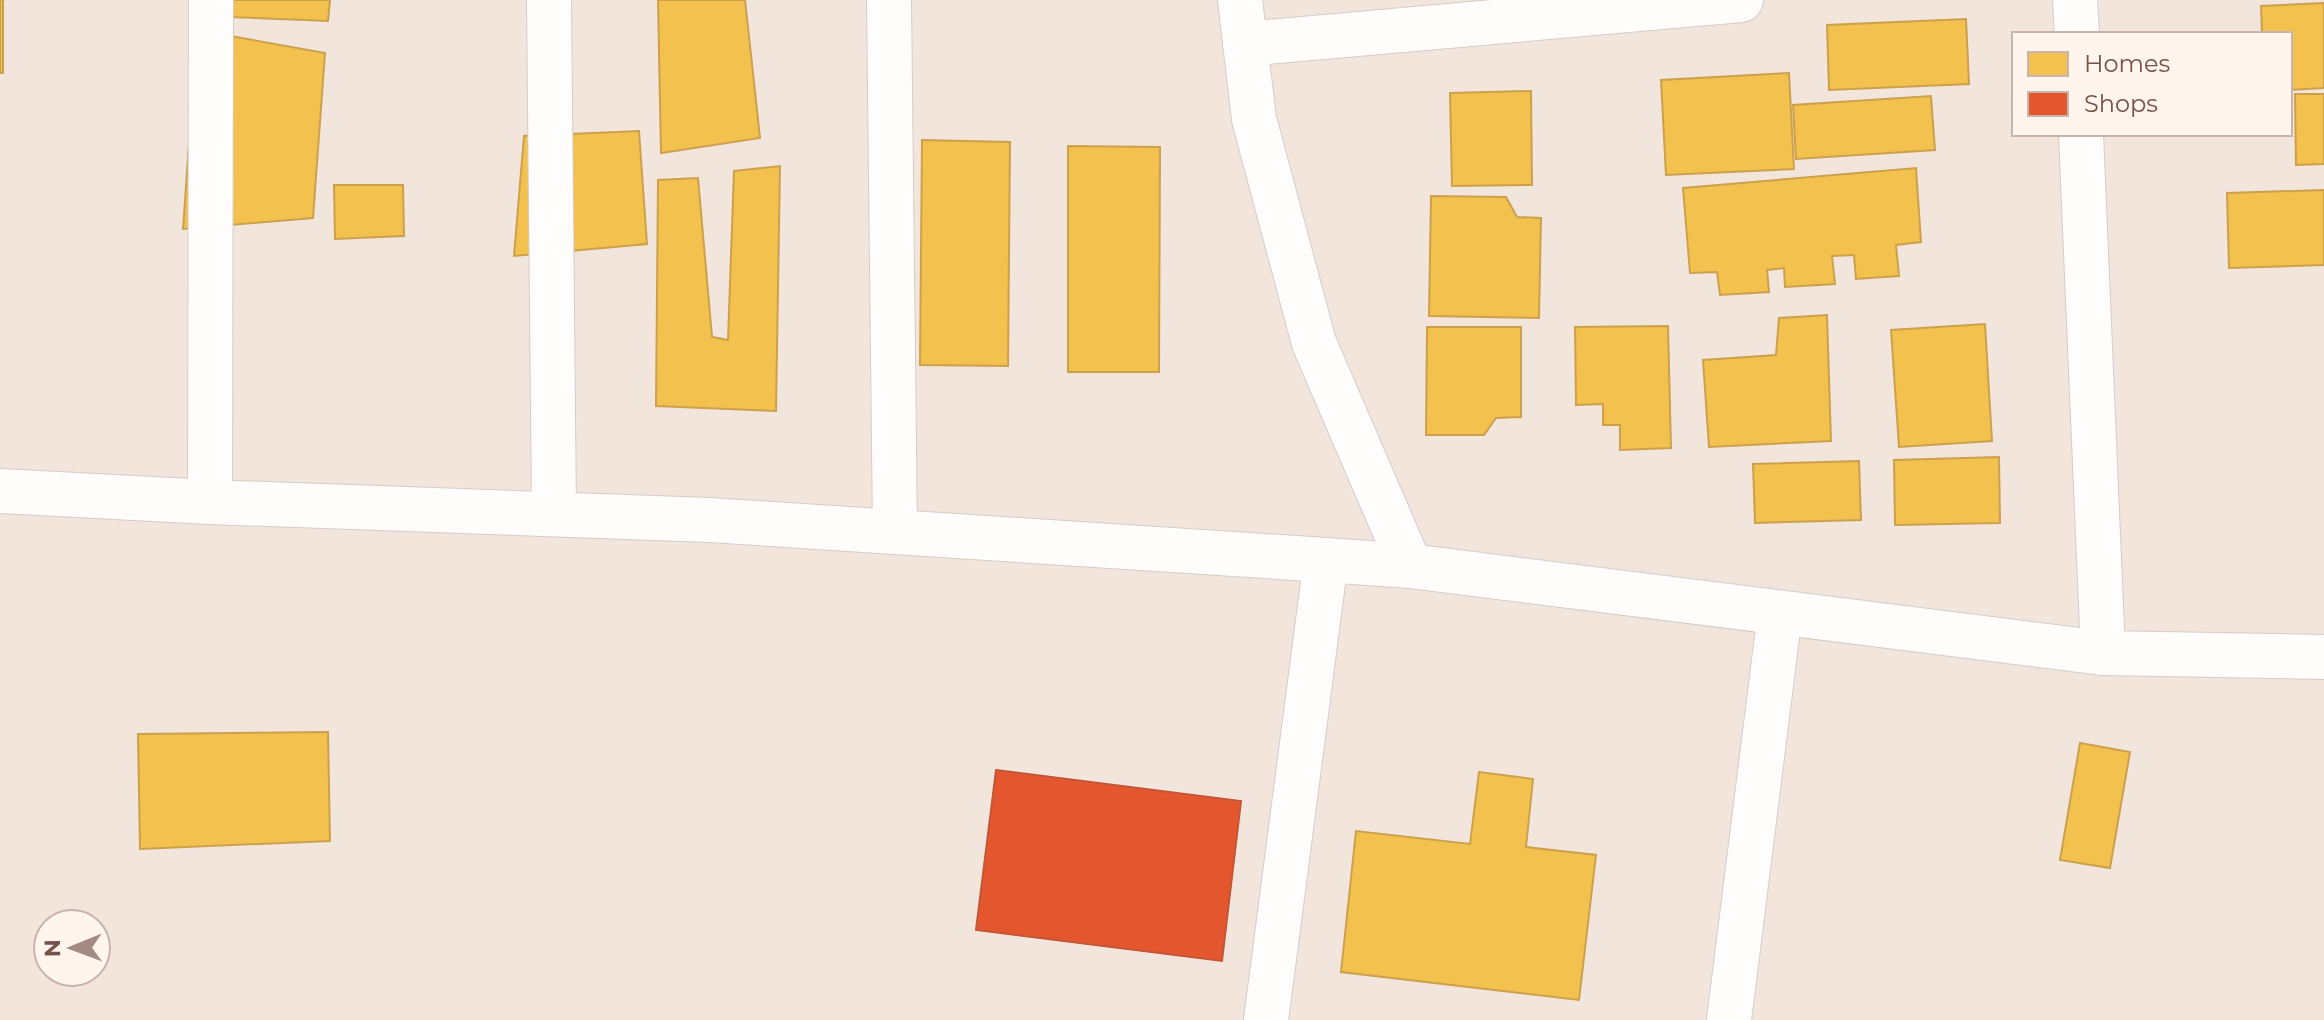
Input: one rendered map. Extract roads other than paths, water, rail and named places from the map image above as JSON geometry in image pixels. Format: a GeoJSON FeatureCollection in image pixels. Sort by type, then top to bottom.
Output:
{"type":"FeatureCollection","features":[{"type":"Feature","properties":{"kind":"street"},"geometry":{"type":"LineString","coordinates":[[210,502],[211,0]]}},
{"type":"Feature","properties":{"kind":"street"},"geometry":{"type":"LineString","coordinates":[[549,0],[554,514]]}},
{"type":"Feature","properties":{"kind":"street"},"geometry":{"type":"LineString","coordinates":[[889,0],[895,532]]}},
{"type":"Feature","properties":{"kind":"street"},"geometry":{"type":"LineString","coordinates":[[1240,0],[1254,119],[1314,343],[1410,566]]}},
{"type":"Feature","properties":{"kind":"street"},"geometry":{"type":"LineString","coordinates":[[1245,44],[1561,8],[1741,0]]}},
{"type":"Feature","properties":{"kind":"street"},"geometry":{"type":"LineString","coordinates":[[2075,0],[2077,32]]}},
{"type":"Feature","properties":{"kind":"street"},"geometry":{"type":"LineString","coordinates":[[2081,136],[2103,653]]}},
{"type":"Feature","properties":{"kind":"street"},"geometry":{"type":"LineString","coordinates":[[0,491],[210,502],[710,520],[1326,560],[1410,566],[2103,653],[2324,657]]}},
{"type":"Feature","properties":{"kind":"street"},"geometry":{"type":"LineString","coordinates":[[1266,1020],[1326,560]]}},
{"type":"Feature","properties":{"kind":"street"},"geometry":{"type":"LineString","coordinates":[[1729,1020],[1780,613]]}}]}
